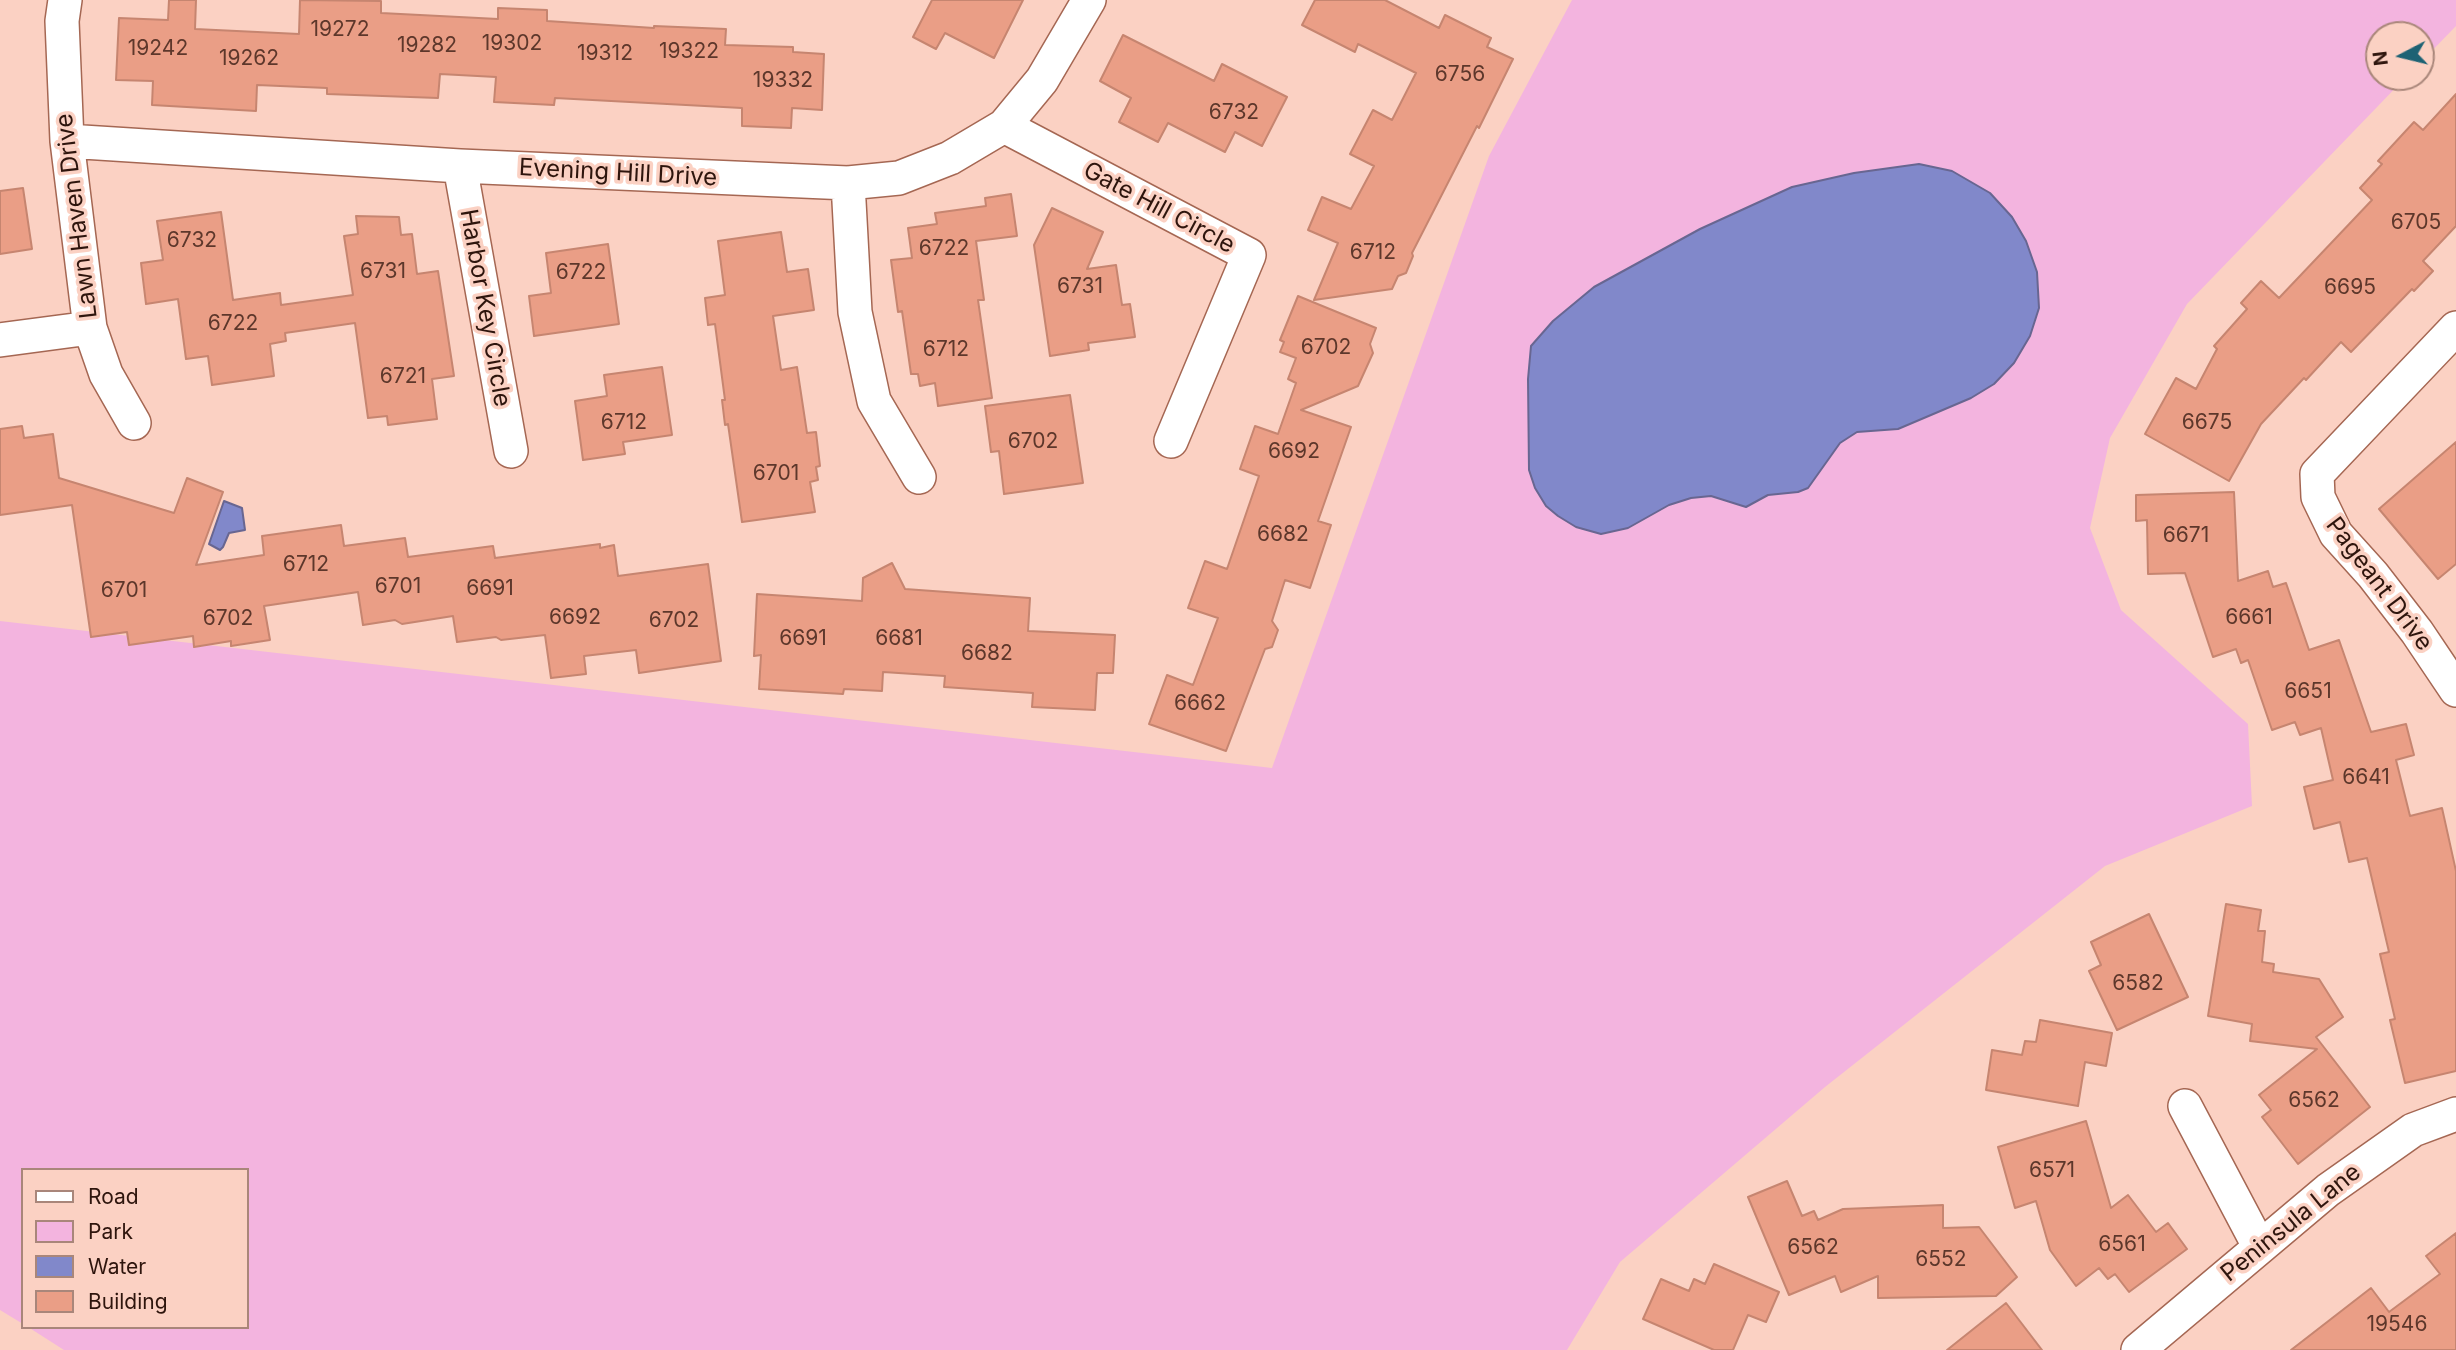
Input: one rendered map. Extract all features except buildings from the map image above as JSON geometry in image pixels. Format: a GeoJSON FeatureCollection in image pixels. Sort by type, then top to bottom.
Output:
{"type":"FeatureCollection","features":[{"type":"Feature","properties":{"kind":"street","name":"Lawn Haven Drive"},"geometry":{"type":"LineString","coordinates":[[65,0],[62,21],[66,141],[90,328],[106,374],[134,423]]}},
{"type":"Feature","properties":{"kind":"street","name":"Evening Hill Drive"},"geometry":{"type":"LineString","coordinates":[[66,141],[460,166],[848,183],[899,178],[950,158],[1004,127],[1042,80],[1089,0]]}},
{"type":"Feature","properties":{"kind":"street","name":"Gate Hill Circle"},"geometry":{"type":"LineString","coordinates":[[1004,127],[1249,255],[1171,440]]}},
{"type":"Feature","properties":{"kind":"street","name":"Harbor Key Circle"},"geometry":{"type":"LineString","coordinates":[[460,166],[511,451]]}},
{"type":"Feature","properties":{"kind":"street"},"geometry":{"type":"LineString","coordinates":[[848,183],[855,312],[874,401],[919,477]]}},
{"type":"Feature","properties":{"kind":"street"},"geometry":{"type":"LineString","coordinates":[[0,340],[90,328]]}},
{"type":"Feature","properties":{"kind":"street","name":"Pageant Drive"},"geometry":{"type":"LineString","coordinates":[[2456,328],[2317,474],[2318,497],[2336,534],[2388,594],[2456,690]]}},
{"type":"Feature","properties":{"kind":"street"},"geometry":{"type":"LineString","coordinates":[[2185,1106],[2259,1246]]}},
{"type":"Feature","properties":{"kind":"street","name":"Peninsula Lane"},"geometry":{"type":"LineString","coordinates":[[2138,1350],[2328,1190],[2413,1130],[2456,1114]]}},
{"type":"Feature","properties":{"kind":"green space"},"geometry":{"type":"Polygon","coordinates":[[[1572,0],[2456,0],[2456,26],[2435,48],[2435,21],[2365,21],[2365,91],[2392,91],[2187,304],[2110,438],[2090,528],[2121,610],[2248,724],[2252,806],[2105,866],[1825,1087],[1620,1262],[1567,1350],[64,1350],[31,1329],[248,1329],[248,1168],[21,1168],[21,1323],[0,1310],[0,621],[1272,768],[1489,156],[1572,0]]]}},
{"type":"Feature","properties":{"kind":"water"},"geometry":{"type":"Polygon","coordinates":[[[1919,164],[1952,171],[1990,193],[2012,217],[2026,241],[2037,272],[2039,308],[2030,336],[2014,363],[1994,384],[1971,398],[1898,429],[1857,432],[1840,443],[1808,488],[1798,492],[1768,495],[1746,507],[1711,496],[1691,498],[1669,505],[1628,528],[1601,534],[1576,527],[1546,506],[1535,488],[1529,470],[1528,379],[1531,346],[1553,321],[1594,287],[1700,229],[1792,187],[1854,173],[1919,164]]]}},
{"type":"Feature","properties":{"kind":"water"},"geometry":{"type":"Polygon","coordinates":[[[224,501],[242,508],[245,530],[229,533],[220,550],[209,544],[224,501]]]}}]}
